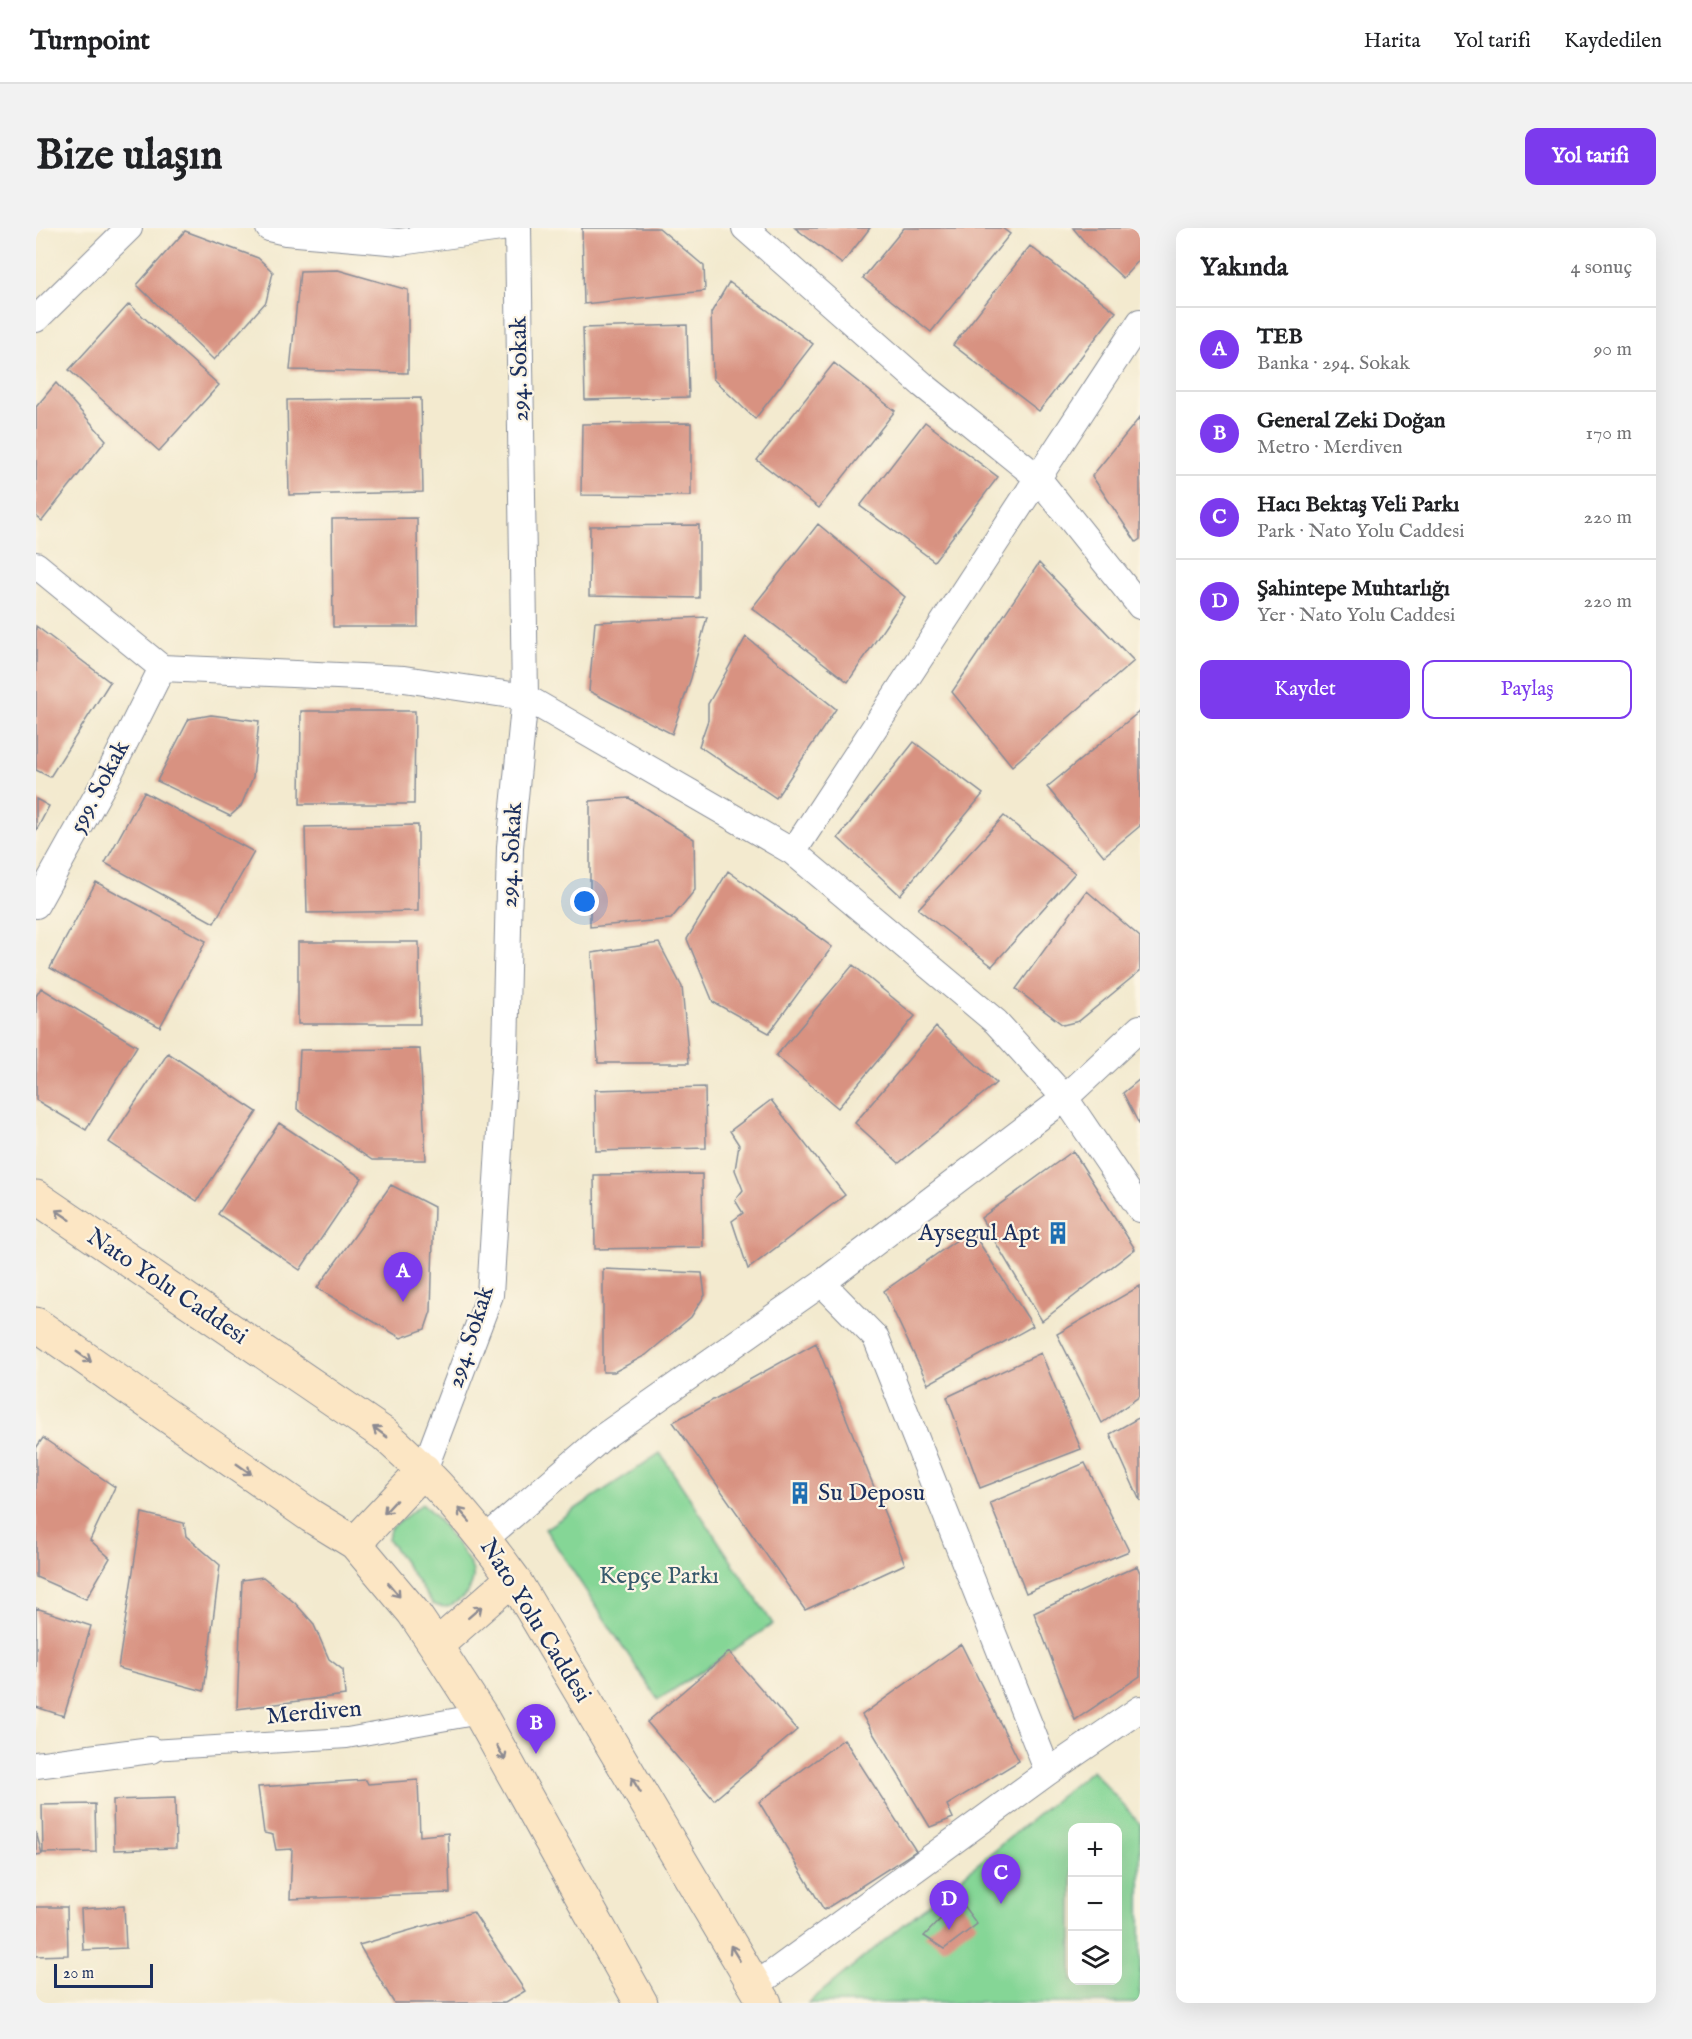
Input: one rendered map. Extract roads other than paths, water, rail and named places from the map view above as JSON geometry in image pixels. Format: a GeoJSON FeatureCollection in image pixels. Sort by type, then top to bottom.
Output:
{"type":"FeatureCollection","features":[{"type":"Feature","properties":{"kind":"main road","name":"Nato Yolu Caddesi"},"geometry":{"type":"LineString","coordinates":[[36,1197],[384,1434],[424,1470],[485,1539],[513,1578],[760,1994]]}},
{"type":"Feature","properties":{"kind":"main road"},"geometry":{"type":"LineString","coordinates":[[38,1329],[355,1544],[413,1612],[480,1714],[635,2001]]}},
{"type":"Feature","properties":{"kind":"main road"},"geometry":{"type":"LineString","coordinates":[[355,1544],[424,1470]]}},
{"type":"Feature","properties":{"kind":"main road"},"geometry":{"type":"LineString","coordinates":[[436,1646],[513,1578]]}},
{"type":"Feature","properties":{"kind":"street"},"geometry":{"type":"LineString","coordinates":[[36,318],[129,228]]}},
{"type":"Feature","properties":{"kind":"street"},"geometry":{"type":"LineString","coordinates":[[269,228],[286,232],[400,242],[501,228]]}},
{"type":"Feature","properties":{"kind":"street","name":"294. Sokak"},"geometry":{"type":"LineString","coordinates":[[424,1470],[490,1295],[505,1051],[510,847],[525,697],[518,228]]}},
{"type":"Feature","properties":{"kind":"street"},"geometry":{"type":"LineString","coordinates":[[745,228],[923,385],[1036,477],[1140,606]]}},
{"type":"Feature","properties":{"kind":"street"},"geometry":{"type":"LineString","coordinates":[[793,852],[1036,477],[1140,322]]}},
{"type":"Feature","properties":{"kind":"street"},"geometry":{"type":"LineString","coordinates":[[36,565],[162,668],[404,679],[525,697],[793,852],[996,1022],[1065,1098],[1140,1209]]}},
{"type":"Feature","properties":{"kind":"street","name":"599. Sokak"},"geometry":{"type":"LineString","coordinates":[[36,905],[109,774],[162,668]]}},
{"type":"Feature","properties":{"kind":"street"},"geometry":{"type":"LineString","coordinates":[[485,1539],[603,1437],[822,1283],[1065,1098],[1140,1028]]}},
{"type":"Feature","properties":{"kind":"street"},"geometry":{"type":"LineString","coordinates":[[822,1283],[876,1338],[1048,1772]]}},
{"type":"Feature","properties":{"kind":"street"},"geometry":{"type":"LineString","coordinates":[[760,1994],[1048,1772],[1140,1709]]}},
{"type":"Feature","properties":{"kind":"street","name":"Merdiven"},"geometry":{"type":"LineString","coordinates":[[151,1750],[348,1738],[480,1714]]}},
{"type":"Feature","properties":{"kind":"street"},"geometry":{"type":"LineString","coordinates":[[36,1765],[151,1750]]}},
{"type":"Feature","properties":{"kind":"place","name":"Aysegul Apt"},"geometry":{"type":"Point","coordinates":[1058,1233]}},
{"type":"Feature","properties":{"kind":"place","name":"TEB"},"geometry":{"type":"Point","coordinates":[403,1302]}},
{"type":"Feature","properties":{"kind":"place","name":"Su Deposu"},"geometry":{"type":"Point","coordinates":[800,1493]}},
{"type":"Feature","properties":{"kind":"place","name":"General Zeki Doğan"},"geometry":{"type":"Point","coordinates":[536,1754]}},
{"type":"Feature","properties":{"kind":"place","name":"Hacı Bektaş Veli Parkı"},"geometry":{"type":"Point","coordinates":[1001,1904]}},
{"type":"Feature","properties":{"kind":"place","name":"Şahintepe Muhtarlığı"},"geometry":{"type":"Point","coordinates":[949,1930]}},
{"type":"Feature","properties":{"kind":"park label","name":"Kepçe Parkı"},"geometry":{"type":"Point","coordinates":[659,1576]}}]}
